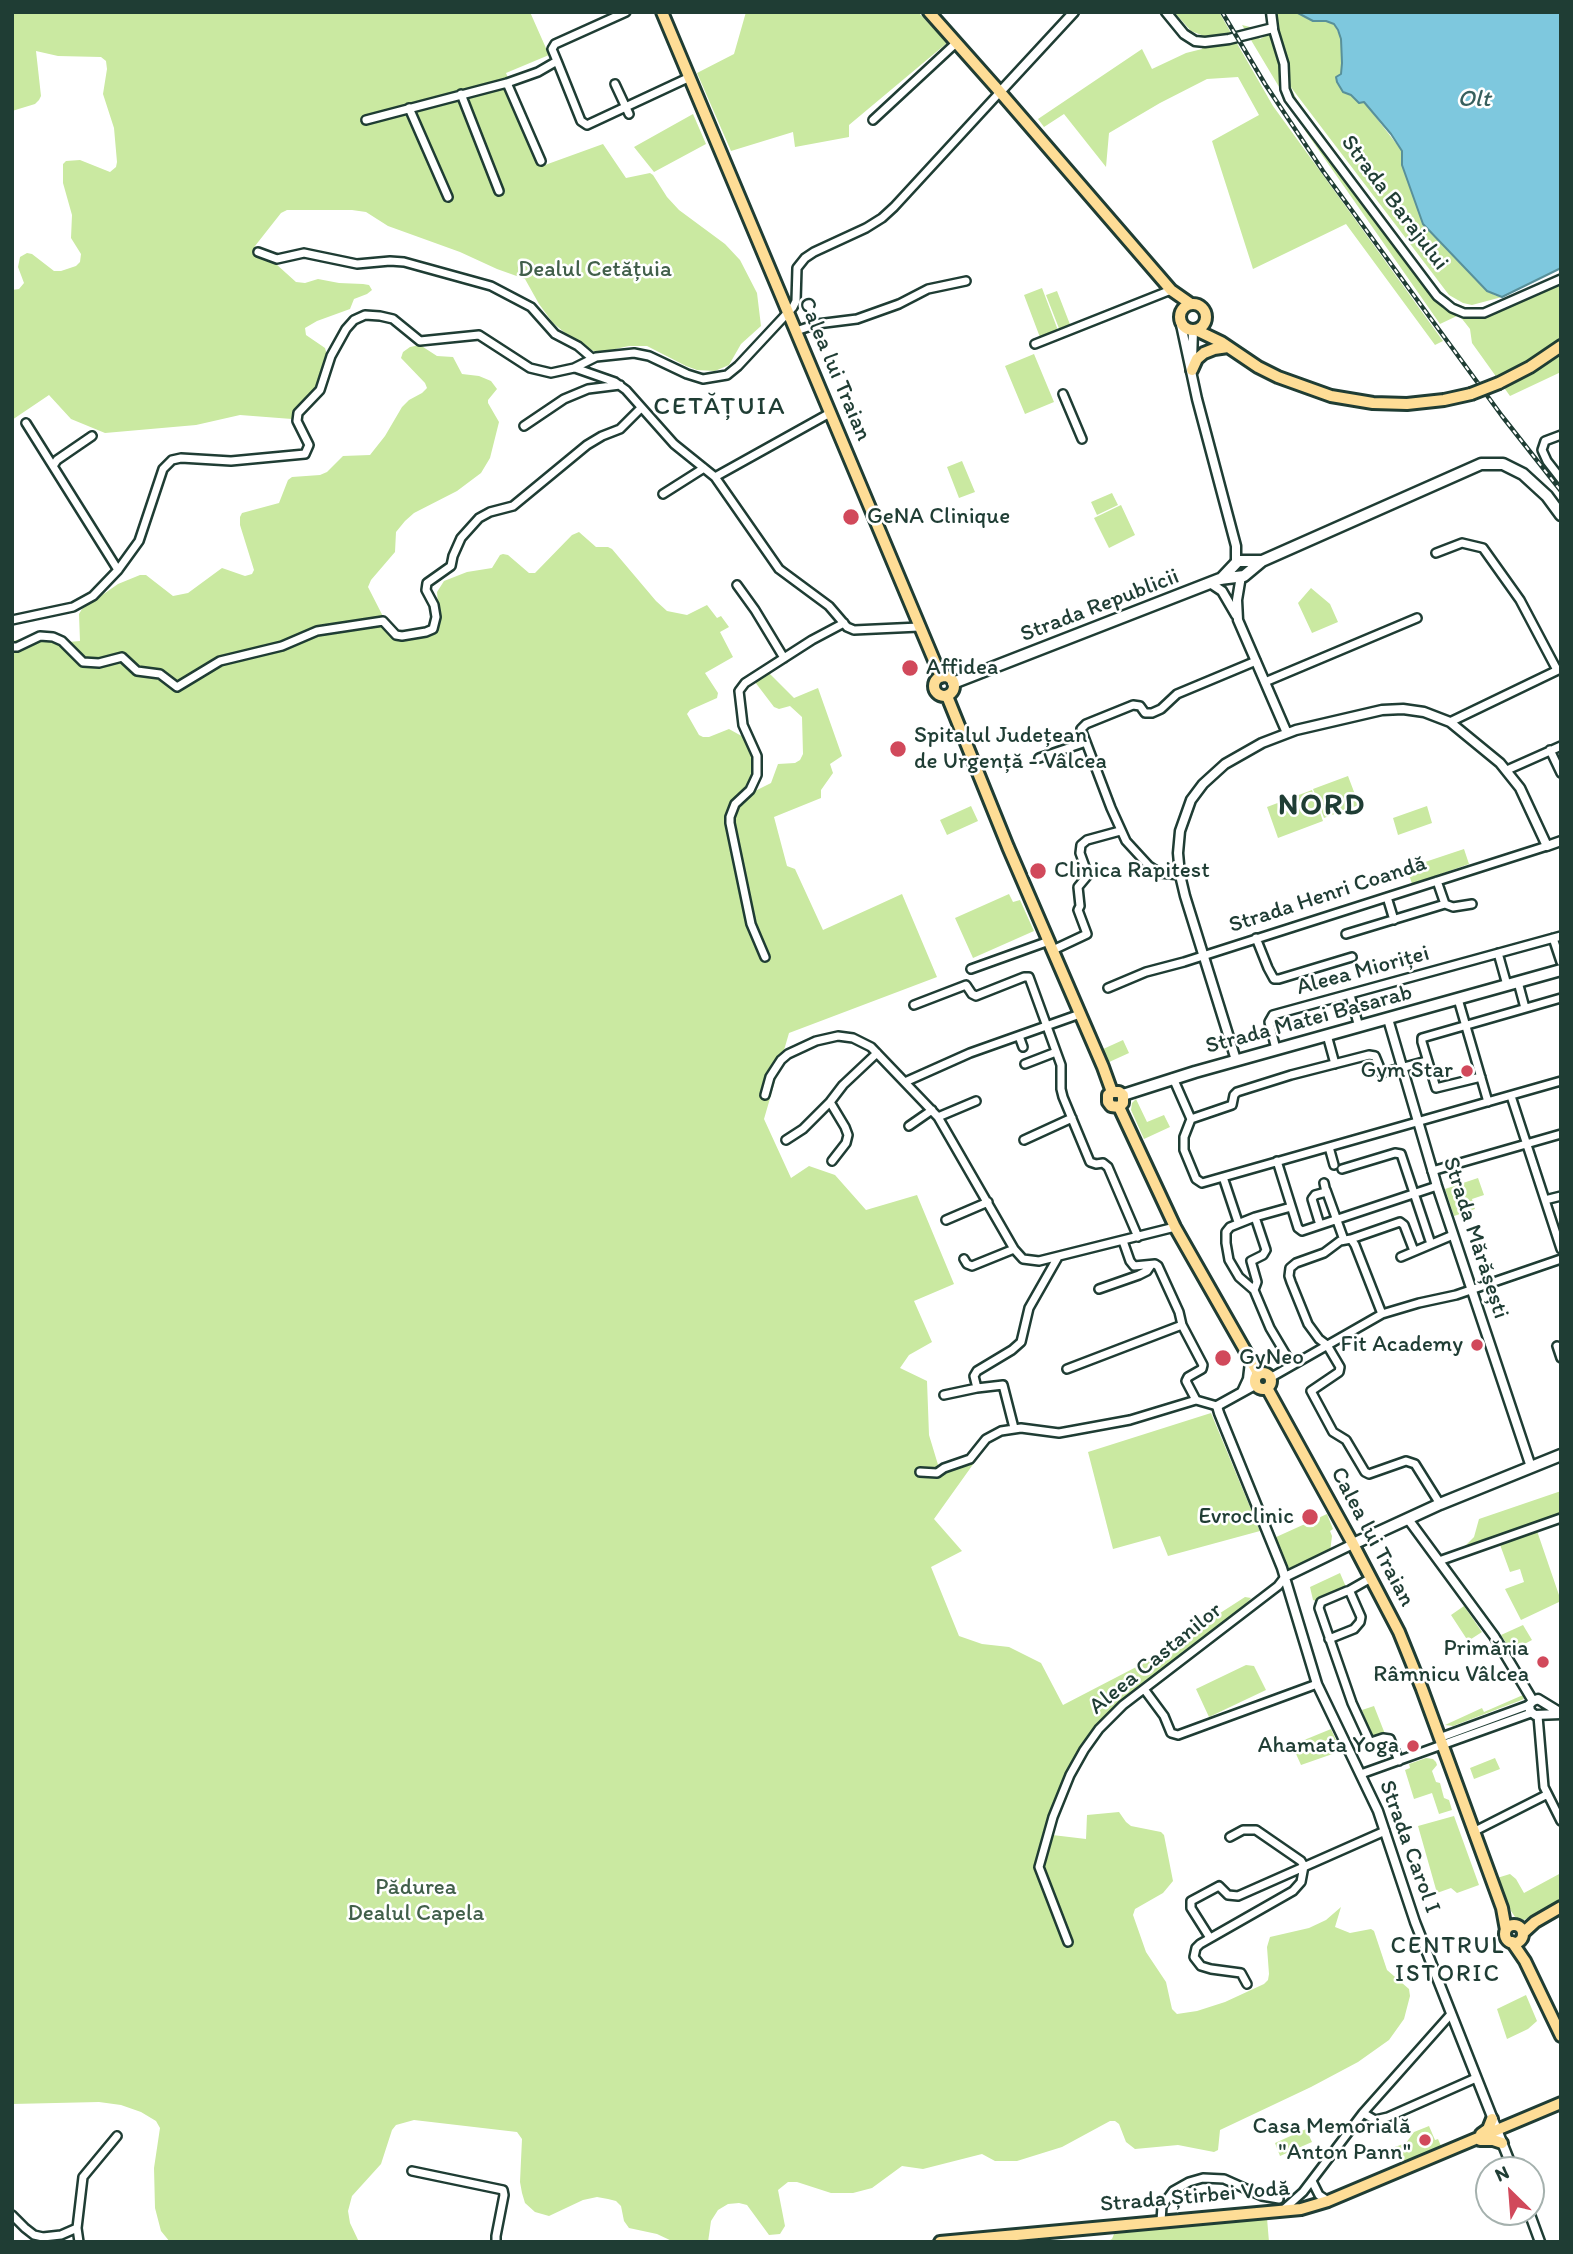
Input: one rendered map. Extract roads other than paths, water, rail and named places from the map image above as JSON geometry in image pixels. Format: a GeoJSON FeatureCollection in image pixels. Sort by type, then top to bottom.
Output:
{"type":"FeatureCollection","features":[{"type":"Feature","properties":{"kind":"main road","name":"Calea lui Traian"},"geometry":{"type":"LineString","coordinates":[[662,12],[941,677],[936,680],[934,688],[938,694],[947,696],[974,766],[1080,1014],[1175,1227],[1250,1359],[1257,1379]]}},
{"type":"Feature","properties":{"kind":"main road"},"geometry":{"type":"LineString","coordinates":[[929,12],[1171,290],[1191,304],[1202,307],[1225,345]]}},
{"type":"Feature","properties":{"kind":"main road"},"geometry":{"type":"LineString","coordinates":[[1171,290],[1185,328],[1225,345],[1278,377],[1315,392],[1351,400],[1407,404],[1471,394],[1530,367],[1561,346]]}},
{"type":"Feature","properties":{"kind":"main road"},"geometry":{"type":"LineString","coordinates":[[1180,318],[1184,307],[1191,304]]}},
{"type":"Feature","properties":{"kind":"main road"},"geometry":{"type":"LineString","coordinates":[[1194,330],[1205,323],[1206,316]]}},
{"type":"Feature","properties":{"kind":"main road"},"geometry":{"type":"LineString","coordinates":[[1193,376],[1197,359],[1204,353],[1225,345]]}},
{"type":"Feature","properties":{"kind":"main road","name":"Strada Republicii"},"geometry":{"type":"LineString","coordinates":[[953,683],[1220,579],[1241,567],[1262,561],[1468,468],[1487,463],[1513,468],[1547,496],[1561,515]]}},
{"type":"Feature","properties":{"kind":"main road"},"geometry":{"type":"LineString","coordinates":[[941,677],[948,677],[953,683],[954,689],[947,696]]}},
{"type":"Feature","properties":{"kind":"main road","name":"Strada Matei Basarab"},"geometry":{"type":"LineString","coordinates":[[1118,1098],[1173,1078],[1561,970]]}},
{"type":"Feature","properties":{"kind":"main road"},"geometry":{"type":"LineString","coordinates":[[1257,1379],[1267,1373],[1269,1383]]}},
{"type":"Feature","properties":{"kind":"main road","name":"Calea lui Traian"},"geometry":{"type":"LineString","coordinates":[[1269,1383],[1403,1642],[1502,1908],[1516,1932],[1525,1961],[1561,2036]]}},
{"type":"Feature","properties":{"kind":"main road"},"geometry":{"type":"LineString","coordinates":[[1353,1544],[1440,1504],[1561,1455]]}},
{"type":"Feature","properties":{"kind":"main road"},"geometry":{"type":"LineString","coordinates":[[1516,1932],[1561,1907]]}},
{"type":"Feature","properties":{"kind":"main road","name":"Strada Știrbei Vodă"},"geometry":{"type":"LineString","coordinates":[[940,2242],[1301,2209],[1328,2201],[1474,2140],[1495,2125],[1561,2103]]}},
{"type":"Feature","properties":{"kind":"main road"},"geometry":{"type":"LineString","coordinates":[[1474,2140],[1502,2143]]}},
{"type":"Feature","properties":{"kind":"street"},"geometry":{"type":"LineString","coordinates":[[626,12],[555,44],[552,49],[584,124],[627,110],[690,77]]}},
{"type":"Feature","properties":{"kind":"street"},"geometry":{"type":"LineString","coordinates":[[12,620],[81,604],[93,596],[118,570],[139,541],[163,469],[172,460],[181,458],[231,461],[305,454],[309,445],[297,421],[298,413],[320,390],[339,341],[359,317],[373,315],[393,319],[420,341],[479,335],[488,338],[521,362],[551,373],[574,368],[592,358],[621,353],[641,354],[702,379],[727,375],[796,301],[797,268],[814,252],[866,228],[888,213],[1074,12]]}},
{"type":"Feature","properties":{"kind":"street"},"geometry":{"type":"LineString","coordinates":[[1166,12],[1179,29],[1195,41],[1229,39],[1273,28]]}},
{"type":"Feature","properties":{"kind":"street","name":"Strada Barajului"},"geometry":{"type":"LineString","coordinates":[[1271,12],[1284,64],[1285,89],[1289,99],[1437,296],[1452,308],[1464,313],[1484,313],[1561,279]]}},
{"type":"Feature","properties":{"kind":"street"},"geometry":{"type":"LineString","coordinates":[[873,120],[957,43]]}},
{"type":"Feature","properties":{"kind":"street"},"geometry":{"type":"LineString","coordinates":[[366,120],[507,83],[538,72],[557,61]]}},
{"type":"Feature","properties":{"kind":"street"},"geometry":{"type":"LineString","coordinates":[[507,83],[541,162]]}},
{"type":"Feature","properties":{"kind":"street"},"geometry":{"type":"LineString","coordinates":[[615,84],[627,110]]}},
{"type":"Feature","properties":{"kind":"street"},"geometry":{"type":"LineString","coordinates":[[461,94],[499,191]]}},
{"type":"Feature","properties":{"kind":"street"},"geometry":{"type":"LineString","coordinates":[[410,108],[448,197]]}},
{"type":"Feature","properties":{"kind":"street"},"geometry":{"type":"LineString","coordinates":[[258,252],[277,259],[304,253],[357,264],[404,262],[491,286],[531,307],[555,334],[578,346],[592,358]]}},
{"type":"Feature","properties":{"kind":"street"},"geometry":{"type":"LineString","coordinates":[[796,331],[817,324],[857,319],[898,304],[928,289],[966,281]]}},
{"type":"Feature","properties":{"kind":"street"},"geometry":{"type":"LineString","coordinates":[[1035,344],[1171,290]]}},
{"type":"Feature","properties":{"kind":"street"},"geometry":{"type":"LineString","coordinates":[[1180,318],[1241,567],[1238,620]]}},
{"type":"Feature","properties":{"kind":"street"},"geometry":{"type":"LineString","coordinates":[[1193,376],[1194,330]]}},
{"type":"Feature","properties":{"kind":"street"},"geometry":{"type":"LineString","coordinates":[[574,368],[621,385],[674,444],[715,477],[772,561],[785,574],[829,606],[844,624],[854,629],[919,627]]}},
{"type":"Feature","properties":{"kind":"street"},"geometry":{"type":"LineString","coordinates":[[524,426],[564,399],[588,389],[621,385]]}},
{"type":"Feature","properties":{"kind":"street"},"geometry":{"type":"LineString","coordinates":[[1063,394],[1082,439]]}},
{"type":"Feature","properties":{"kind":"street"},"geometry":{"type":"LineString","coordinates":[[12,647],[17,648],[40,636],[53,637],[62,641],[83,662],[99,663],[122,657],[137,671],[160,674],[177,687],[220,661],[282,646],[317,631],[383,621],[396,635],[408,637],[433,629],[436,617],[434,605],[425,587],[451,566],[461,538],[479,519],[490,512],[513,506],[587,445],[621,429],[640,408]]}},
{"type":"Feature","properties":{"kind":"street"},"geometry":{"type":"LineString","coordinates":[[715,477],[830,413]]}},
{"type":"Feature","properties":{"kind":"street"},"geometry":{"type":"LineString","coordinates":[[26,423],[118,570]]}},
{"type":"Feature","properties":{"kind":"street"},"geometry":{"type":"LineString","coordinates":[[1561,435],[1545,441],[1542,450],[1561,479]]}},
{"type":"Feature","properties":{"kind":"street"},"geometry":{"type":"LineString","coordinates":[[53,466],[57,460],[92,436]]}},
{"type":"Feature","properties":{"kind":"street"},"geometry":{"type":"LineString","coordinates":[[663,494],[705,468]]}},
{"type":"Feature","properties":{"kind":"street"},"geometry":{"type":"LineString","coordinates":[[1436,553],[1462,543],[1483,548],[1520,600],[1559,670],[1450,722]]}},
{"type":"Feature","properties":{"kind":"street"},"geometry":{"type":"LineString","coordinates":[[1210,583],[1227,596],[1287,733]]}},
{"type":"Feature","properties":{"kind":"street"},"geometry":{"type":"LineString","coordinates":[[737,585],[784,658]]}},
{"type":"Feature","properties":{"kind":"street"},"geometry":{"type":"LineString","coordinates":[[1265,682],[1417,618]]}},
{"type":"Feature","properties":{"kind":"street"},"geometry":{"type":"LineString","coordinates":[[765,957],[751,924],[730,817],[735,804],[750,790],[757,775],[757,756],[743,725],[739,691],[784,658],[822,634],[844,624]]}},
{"type":"Feature","properties":{"kind":"street"},"geometry":{"type":"LineString","coordinates":[[1180,876],[1160,873],[1149,866],[1120,831],[1082,731],[1083,726],[1136,705],[1145,713],[1152,713],[1161,709],[1177,694],[1256,661]]}},
{"type":"Feature","properties":{"kind":"street"},"geometry":{"type":"LineString","coordinates":[[1236,1060],[1180,876],[1178,853],[1180,831],[1191,800],[1215,772],[1236,757],[1287,733],[1393,709],[1424,712],[1450,722],[1507,770],[1520,788],[1547,846]]}},
{"type":"Feature","properties":{"kind":"street"},"geometry":{"type":"LineString","coordinates":[[1039,758],[1086,742]]}},
{"type":"Feature","properties":{"kind":"street"},"geometry":{"type":"LineString","coordinates":[[1507,770],[1561,746]]}},
{"type":"Feature","properties":{"kind":"street"},"geometry":{"type":"LineString","coordinates":[[1550,750],[1561,773]]}},
{"type":"Feature","properties":{"kind":"street"},"geometry":{"type":"LineString","coordinates":[[971,969],[1087,934],[1078,910],[1080,906],[1077,887],[1088,875],[1080,845],[1087,840],[1120,831]]}},
{"type":"Feature","properties":{"kind":"street","name":"Strada Henri Coandă"},"geometry":{"type":"LineString","coordinates":[[1108,988],[1146,972],[1561,841]]}},
{"type":"Feature","properties":{"kind":"street"},"geometry":{"type":"LineString","coordinates":[[1437,881],[1445,904]]}},
{"type":"Feature","properties":{"kind":"street"},"geometry":{"type":"LineString","coordinates":[[1387,897],[1394,920]]}},
{"type":"Feature","properties":{"kind":"street","name":"Aleea Mioriței"},"geometry":{"type":"LineString","coordinates":[[1346,934],[1445,904],[1453,907],[1472,904]]}},
{"type":"Feature","properties":{"kind":"street"},"geometry":{"type":"LineString","coordinates":[[1557,937],[1561,962]]}},
{"type":"Feature","properties":{"kind":"street","name":"Aleea Mioriței"},"geometry":{"type":"LineString","coordinates":[[1276,1049],[1269,1021],[1273,1015],[1557,937]]}},
{"type":"Feature","properties":{"kind":"street"},"geometry":{"type":"LineString","coordinates":[[1256,938],[1274,979],[1352,957]]}},
{"type":"Feature","properties":{"kind":"street"},"geometry":{"type":"LineString","coordinates":[[1498,954],[1525,1008]]}},
{"type":"Feature","properties":{"kind":"street"},"geometry":{"type":"LineString","coordinates":[[914,1005],[966,985],[976,996],[1027,976],[1061,1065],[1061,1089],[1090,1162],[1102,1163],[1108,1167],[1138,1237]]}},
{"type":"Feature","properties":{"kind":"street"},"geometry":{"type":"LineString","coordinates":[[1350,995],[1359,1027]]}},
{"type":"Feature","properties":{"kind":"street"},"geometry":{"type":"LineString","coordinates":[[1481,1077],[1436,1088],[1422,1038],[1561,998]]}},
{"type":"Feature","properties":{"kind":"street"},"geometry":{"type":"LineString","coordinates":[[1458,999],[1488,1102]]}},
{"type":"Feature","properties":{"kind":"street"},"geometry":{"type":"LineString","coordinates":[[905,1082],[970,1053],[1080,1014]]}},
{"type":"Feature","properties":{"kind":"street","name":"Strada Mărășești"},"geometry":{"type":"LineString","coordinates":[[1388,1019],[1432,1171],[1531,1466]]}},
{"type":"Feature","properties":{"kind":"street"},"geometry":{"type":"LineString","coordinates":[[1327,1035],[1335,1064]]}},
{"type":"Feature","properties":{"kind":"street"},"geometry":{"type":"LineString","coordinates":[[765,1094],[770,1077],[788,1054],[816,1041],[847,1036],[862,1041],[877,1054],[938,1117],[1014,1249],[1023,1259],[1039,1261],[1175,1227]]}},
{"type":"Feature","properties":{"kind":"street"},"geometry":{"type":"LineString","coordinates":[[1018,1036],[1023,1047]]}},
{"type":"Feature","properties":{"kind":"street"},"geometry":{"type":"LineString","coordinates":[[1026,1064],[1056,1052]]}},
{"type":"Feature","properties":{"kind":"street"},"geometry":{"type":"LineString","coordinates":[[786,1140],[803,1129],[830,1102],[843,1084],[877,1054]]}},
{"type":"Feature","properties":{"kind":"street"},"geometry":{"type":"LineString","coordinates":[[1191,1119],[1232,1105],[1237,1092],[1335,1064],[1372,1055],[1382,1073],[1427,1061]]}},
{"type":"Feature","properties":{"kind":"street"},"geometry":{"type":"LineString","coordinates":[[1173,1078],[1191,1119],[1184,1137],[1184,1150],[1196,1179],[1202,1184],[1561,1082]]}},
{"type":"Feature","properties":{"kind":"street"},"geometry":{"type":"LineString","coordinates":[[1511,1096],[1561,1249]]}},
{"type":"Feature","properties":{"kind":"street"},"geometry":{"type":"LineString","coordinates":[[938,1117],[976,1101]]}},
{"type":"Feature","properties":{"kind":"street"},"geometry":{"type":"LineString","coordinates":[[830,1102],[848,1135],[846,1143],[832,1161]]}},
{"type":"Feature","properties":{"kind":"street"},"geometry":{"type":"LineString","coordinates":[[909,1126],[932,1110]]}},
{"type":"Feature","properties":{"kind":"street"},"geometry":{"type":"LineString","coordinates":[[1024,1140],[1072,1118]]}},
{"type":"Feature","properties":{"kind":"street"},"geometry":{"type":"LineString","coordinates":[[1432,1171],[1561,1134]]}},
{"type":"Feature","properties":{"kind":"street"},"geometry":{"type":"LineString","coordinates":[[1329,1147],[1338,1167],[1398,1153],[1431,1244]]}},
{"type":"Feature","properties":{"kind":"street"},"geometry":{"type":"LineString","coordinates":[[1278,1161],[1300,1230],[1437,1186]]}},
{"type":"Feature","properties":{"kind":"street"},"geometry":{"type":"LineString","coordinates":[[1223,1177],[1238,1223]]}},
{"type":"Feature","properties":{"kind":"street"},"geometry":{"type":"LineString","coordinates":[[1320,1225],[1312,1199],[1315,1195],[1326,1192],[1325,1186],[1347,1240],[1355,1245],[1382,1314]]}},
{"type":"Feature","properties":{"kind":"street"},"geometry":{"type":"LineString","coordinates":[[1545,1200],[1561,1196]]}},
{"type":"Feature","properties":{"kind":"street"},"geometry":{"type":"LineString","coordinates":[[946,1220],[988,1202]]}},
{"type":"Feature","properties":{"kind":"street"},"geometry":{"type":"LineString","coordinates":[[1292,1207],[1238,1223],[1226,1232],[1228,1255],[1239,1277],[1254,1290],[1270,1328],[1292,1365]]}},
{"type":"Feature","properties":{"kind":"street"},"geometry":{"type":"LineString","coordinates":[[1254,1290],[1257,1282],[1251,1261],[1263,1255],[1266,1250],[1255,1217]]}},
{"type":"Feature","properties":{"kind":"street"},"geometry":{"type":"LineString","coordinates":[[1327,1345],[1308,1324],[1296,1297],[1289,1271],[1296,1263],[1324,1253],[1347,1240],[1399,1222],[1404,1225],[1414,1251]]}},
{"type":"Feature","properties":{"kind":"street"},"geometry":{"type":"LineString","coordinates":[[1401,1257],[1453,1235]]}},
{"type":"Feature","properties":{"kind":"street"},"geometry":{"type":"LineString","coordinates":[[1124,1241],[1134,1266],[1158,1266],[1180,1312],[1182,1325],[1203,1365],[1202,1369],[1186,1381],[1196,1401]]}},
{"type":"Feature","properties":{"kind":"street"},"geometry":{"type":"LineString","coordinates":[[964,1259],[972,1266],[1014,1249]]}},
{"type":"Feature","properties":{"kind":"street"},"geometry":{"type":"LineString","coordinates":[[977,1388],[975,1373],[1021,1342],[1029,1308],[1058,1257]]}},
{"type":"Feature","properties":{"kind":"street"},"geometry":{"type":"LineString","coordinates":[[1269,1383],[1292,1365],[1382,1314],[1471,1290],[1561,1259]]}},
{"type":"Feature","properties":{"kind":"street"},"geometry":{"type":"LineString","coordinates":[[1099,1289],[1139,1275],[1152,1265]]}},
{"type":"Feature","properties":{"kind":"street"},"geometry":{"type":"LineString","coordinates":[[1067,1369],[1182,1325]]}},
{"type":"Feature","properties":{"kind":"street","name":"Calea lui Traian"},"geometry":{"type":"LineString","coordinates":[[1327,1345],[1340,1370],[1313,1388],[1312,1395],[1333,1432],[1346,1440],[1365,1472],[1373,1474],[1390,1465],[1406,1461],[1415,1464],[1440,1504]]}},
{"type":"Feature","properties":{"kind":"street"},"geometry":{"type":"LineString","coordinates":[[1557,1346],[1561,1358]]}},
{"type":"Feature","properties":{"kind":"street"},"geometry":{"type":"LineString","coordinates":[[1242,1392],[1250,1373],[1250,1359]]}},
{"type":"Feature","properties":{"kind":"street"},"geometry":{"type":"LineString","coordinates":[[920,1472],[937,1473],[970,1459],[990,1436],[1014,1428],[1065,1433],[1130,1420],[1196,1401],[1217,1406],[1242,1392],[1257,1379]]}},
{"type":"Feature","properties":{"kind":"street"},"geometry":{"type":"LineString","coordinates":[[944,1395],[1003,1385],[1014,1428]]}},
{"type":"Feature","properties":{"kind":"street","name":"Strada Carol I"},"geometry":{"type":"LineString","coordinates":[[1217,1406],[1285,1577],[1317,1684],[1361,1774],[1385,1831],[1409,1906],[1507,2156]]}},
{"type":"Feature","properties":{"kind":"street"},"geometry":{"type":"LineString","coordinates":[[1408,1518],[1499,1642],[1535,1710]]}},
{"type":"Feature","properties":{"kind":"street"},"geometry":{"type":"LineString","coordinates":[[1439,1561],[1561,1518]]}},
{"type":"Feature","properties":{"kind":"street"},"geometry":{"type":"LineString","coordinates":[[1285,1577],[1353,1544]]}},
{"type":"Feature","properties":{"kind":"street","name":"Aleea Castanilor"},"geometry":{"type":"LineString","coordinates":[[1068,1942],[1039,1867],[1053,1817],[1070,1775],[1084,1750],[1110,1717],[1278,1586],[1285,1577]]}},
{"type":"Feature","properties":{"kind":"street"},"geometry":{"type":"LineString","coordinates":[[1329,1639],[1354,1629],[1360,1622],[1361,1617],[1350,1592],[1371,1578]]}},
{"type":"Feature","properties":{"kind":"street"},"geometry":{"type":"LineString","coordinates":[[1347,1591],[1321,1602],[1319,1608],[1352,1703],[1369,1740],[1390,1739],[1399,1761]]}},
{"type":"Feature","properties":{"kind":"street"},"geometry":{"type":"LineString","coordinates":[[1144,1689],[1164,1716],[1170,1730],[1178,1735],[1317,1684]]}},
{"type":"Feature","properties":{"kind":"street"},"geometry":{"type":"LineString","coordinates":[[1561,1713],[1538,1699],[1535,1710],[1543,1783],[1546,1795],[1561,1821]]}},
{"type":"Feature","properties":{"kind":"street"},"geometry":{"type":"LineString","coordinates":[[1361,1774],[1399,1761],[1441,1741],[1535,1710],[1561,1713]]}},
{"type":"Feature","properties":{"kind":"street"},"geometry":{"type":"LineString","coordinates":[[1473,1832],[1546,1795]]}},
{"type":"Feature","properties":{"kind":"street"},"geometry":{"type":"LineString","coordinates":[[1230,1837],[1242,1830],[1256,1830],[1301,1861],[1304,1866],[1301,1882],[1293,1891],[1196,1948],[1194,1957],[1198,1964],[1211,1969],[1241,1973],[1247,1984]]}},
{"type":"Feature","properties":{"kind":"street"},"geometry":{"type":"LineString","coordinates":[[1210,1938],[1191,1908],[1191,1901],[1219,1886],[1228,1895],[1238,1896],[1385,1831]]}},
{"type":"Feature","properties":{"kind":"street"},"geometry":{"type":"LineString","coordinates":[[1280,2212],[1312,2181],[1363,2113],[1451,2014]]}},
{"type":"Feature","properties":{"kind":"street"},"geometry":{"type":"LineString","coordinates":[[1363,2113],[1375,2120],[1388,2118],[1476,2078]]}},
{"type":"Feature","properties":{"kind":"street"},"geometry":{"type":"LineString","coordinates":[[79,2242],[77,2228],[83,2177],[117,2136]]}},
{"type":"Feature","properties":{"kind":"street"},"geometry":{"type":"LineString","coordinates":[[412,2171],[503,2190],[496,2242]]}},
{"type":"Feature","properties":{"kind":"street"},"geometry":{"type":"LineString","coordinates":[[1161,2221],[1162,2206],[1173,2191],[1203,2178],[1224,2179],[1262,2196],[1279,2199]]}},
{"type":"Feature","properties":{"kind":"street"},"geometry":{"type":"LineString","coordinates":[[1312,2181],[1319,2195],[1328,2201]]}},
{"type":"Feature","properties":{"kind":"street"},"geometry":{"type":"LineString","coordinates":[[12,2214],[34,2235],[43,2237],[61,2235],[77,2228]]}},
{"type":"Feature","properties":{"kind":"water","name":"Olt"},"geometry":{"type":"Polygon","coordinates":[[[1296,12],[1561,12],[1561,268],[1502,297],[1487,291],[1423,224],[1402,165],[1402,151],[1391,134],[1364,102],[1359,103],[1343,92],[1337,82],[1336,77],[1341,74],[1341,39],[1334,24],[1313,21],[1296,12]]]}},
{"type":"Feature","properties":{"kind":"railway"},"geometry":{"type":"LineString","coordinates":[[1222,12],[1265,84],[1323,171],[1502,416],[1561,491]]}},
{"type":"Feature","properties":{"kind":"place","name":"GeNA Clinique"},"geometry":{"type":"Point","coordinates":[851,517]}},
{"type":"Feature","properties":{"kind":"place","name":"Affidea"},"geometry":{"type":"Point","coordinates":[910,668]}},
{"type":"Feature","properties":{"kind":"place","name":"Spitalul Județean de Urgență - Vâlcea"},"geometry":{"type":"Point","coordinates":[898,749]}},
{"type":"Feature","properties":{"kind":"place","name":"Clinica Rapitest"},"geometry":{"type":"Point","coordinates":[1038,871]}},
{"type":"Feature","properties":{"kind":"place","name":"Gym Star"},"geometry":{"type":"Point","coordinates":[1467,1071]}},
{"type":"Feature","properties":{"kind":"place","name":"Fit Academy"},"geometry":{"type":"Point","coordinates":[1477,1345]}},
{"type":"Feature","properties":{"kind":"place","name":"GyNeo"},"geometry":{"type":"Point","coordinates":[1223,1358]}},
{"type":"Feature","properties":{"kind":"place","name":"Evroclinic"},"geometry":{"type":"Point","coordinates":[1310,1517]}},
{"type":"Feature","properties":{"kind":"place","name":"Primăria Râmnicu Vâlcea"},"geometry":{"type":"Point","coordinates":[1543,1662]}},
{"type":"Feature","properties":{"kind":"place","name":"Ahamata Yoga"},"geometry":{"type":"Point","coordinates":[1413,1746]}},
{"type":"Feature","properties":{"kind":"place","name":"Casa Memorială \"Anton Pann\""},"geometry":{"type":"Point","coordinates":[1425,2140]}},
{"type":"Feature","properties":{"kind":"district","name":"CETĂȚUIA"},"geometry":{"type":"Point","coordinates":[720,407]}},
{"type":"Feature","properties":{"kind":"district","name":"NORD"},"geometry":{"type":"Point","coordinates":[1322,806]}},
{"type":"Feature","properties":{"kind":"district","name":"CENTRUL ISTORIC"},"geometry":{"type":"Point","coordinates":[1448,1961]}},
{"type":"Feature","properties":{"kind":"park label","name":"Dealul Cetățuia"},"geometry":{"type":"Point","coordinates":[595,270]}},
{"type":"Feature","properties":{"kind":"park label","name":"Pădurea Dealul Capela"},"geometry":{"type":"Point","coordinates":[416,1901]}}]}
